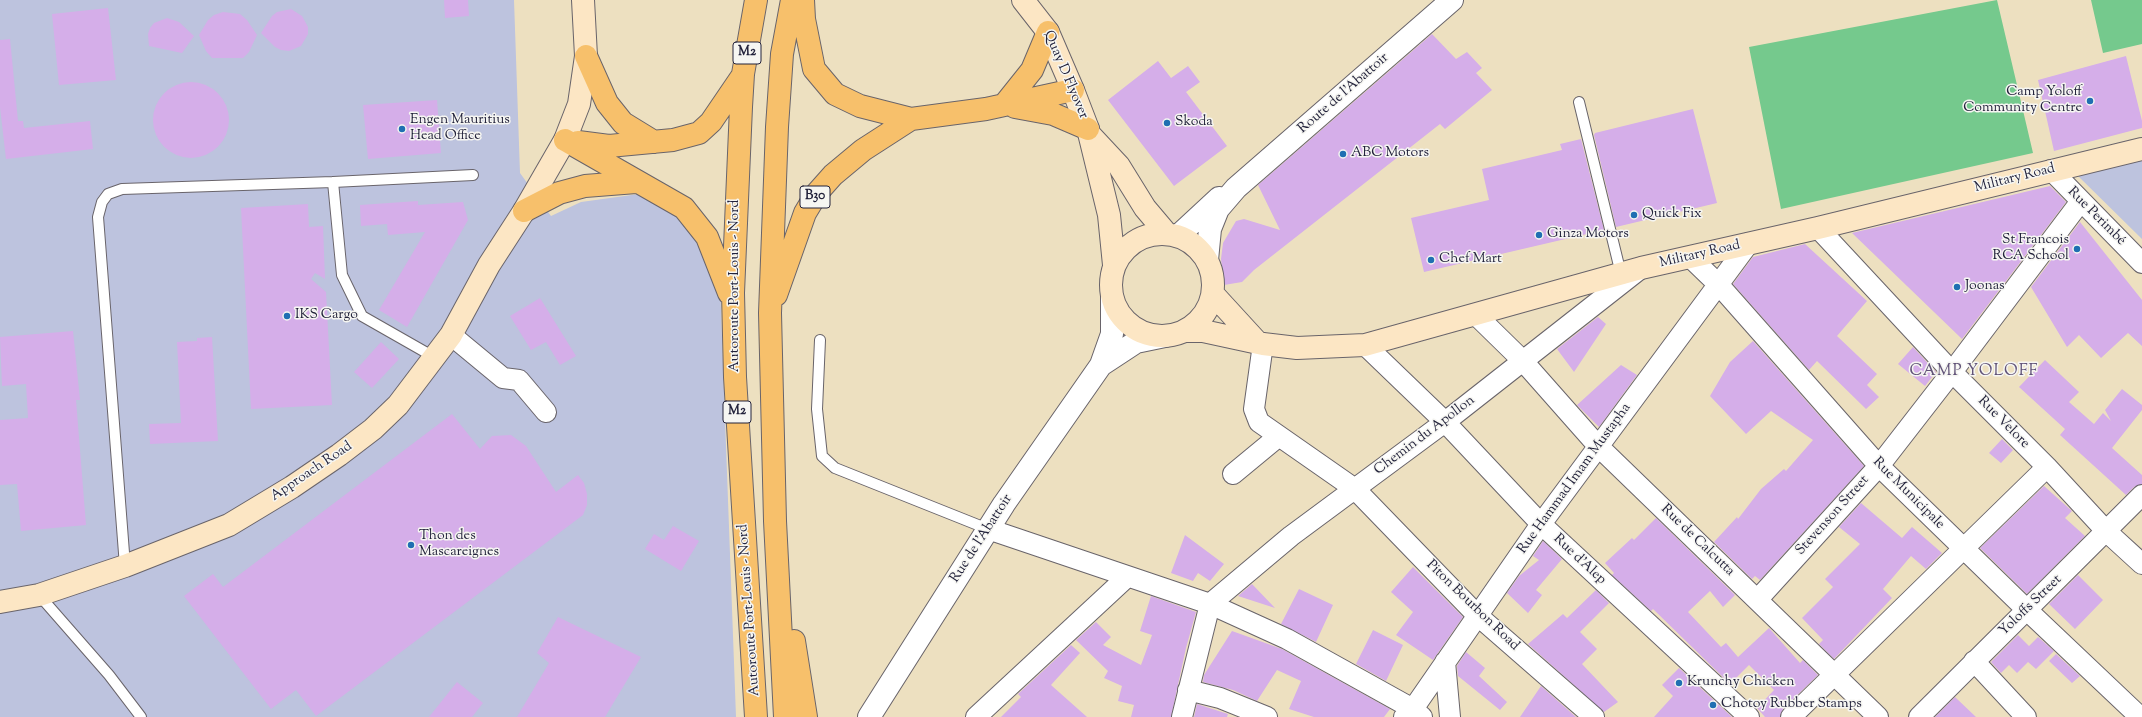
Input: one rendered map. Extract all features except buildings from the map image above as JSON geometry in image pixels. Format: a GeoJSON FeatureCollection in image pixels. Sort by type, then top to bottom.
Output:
{"type":"FeatureCollection","features":[{"type":"Feature","properties":{"kind":"highway","name":"Autoroute Port-Louis - Nord"},"geometry":{"type":"LineString","coordinates":[[756,0],[744,74],[736,190],[733,303],[735,377],[756,717]]}},
{"type":"Feature","properties":{"kind":"highway","name":"Autoroute Port-Louis - Nord"},"geometry":{"type":"LineString","coordinates":[[785,717],[775,521],[770,314],[776,149],[782,54],[792,0]]}},
{"type":"Feature","properties":{"kind":"highway"},"geometry":{"type":"LineString","coordinates":[[803,0],[804,19],[814,69],[835,94],[860,106],[911,119],[1004,105],[1074,90]]}},
{"type":"Feature","properties":{"kind":"highway"},"geometry":{"type":"LineString","coordinates":[[1004,105],[1032,70],[1048,32]]}},
{"type":"Feature","properties":{"kind":"highway"},"geometry":{"type":"LineString","coordinates":[[586,56],[607,103],[623,122],[654,142]]}},
{"type":"Feature","properties":{"kind":"highway"},"geometry":{"type":"LineString","coordinates":[[565,140],[609,146],[673,140],[699,133],[711,122],[744,74]]}},
{"type":"Feature","properties":{"kind":"highway"},"geometry":{"type":"LineString","coordinates":[[1004,105],[1053,114],[1088,131]]}},
{"type":"Feature","properties":{"kind":"highway","name":"B30"},"geometry":{"type":"LineString","coordinates":[[770,314],[805,213],[817,193],[833,175],[863,150],[911,119]]}},
{"type":"Feature","properties":{"kind":"highway"},"geometry":{"type":"LineString","coordinates":[[565,140],[600,158],[636,182],[657,192],[684,208],[708,237],[733,303]]}},
{"type":"Feature","properties":{"kind":"highway"},"geometry":{"type":"LineString","coordinates":[[524,211],[565,191],[585,186],[636,182]]}},
{"type":"Feature","properties":{"kind":"highway"},"geometry":{"type":"LineString","coordinates":[[775,521],[806,717]]}},
{"type":"Feature","properties":{"kind":"main road"},"geometry":{"type":"LineString","coordinates":[[524,211],[565,140],[579,104],[586,56],[583,0]]}},
{"type":"Feature","properties":{"kind":"main road","name":"Quay D Flyover"},"geometry":{"type":"LineString","coordinates":[[1022,0],[1048,32],[1074,90],[1088,131],[1110,215],[1114,265]]}},
{"type":"Feature","properties":{"kind":"main road"},"geometry":{"type":"LineString","coordinates":[[1088,131],[1119,166],[1145,208],[1173,235]]}},
{"type":"Feature","properties":{"kind":"main road","name":"Military Road"},"geometry":{"type":"LineString","coordinates":[[1175,333],[1203,331],[1260,343],[1297,348],[1365,345],[1631,271],[1818,228],[2142,148]]}},
{"type":"Feature","properties":{"kind":"main road","name":"Approach Road"},"geometry":{"type":"LineString","coordinates":[[0,602],[39,595],[125,566],[229,525],[292,487],[373,429],[403,399],[451,335],[489,265],[524,211]]}},
{"type":"Feature","properties":{"kind":"main road"},"geometry":{"type":"LineString","coordinates":[[1151,234],[1173,235],[1189,241],[1199,249],[1207,260],[1212,271],[1213,294],[1203,315],[1195,324],[1175,333],[1150,335],[1132,326],[1117,310],[1112,297],[1110,281],[1114,265],[1123,251],[1135,241],[1151,234]]}},
{"type":"Feature","properties":{"kind":"main road"},"geometry":{"type":"LineString","coordinates":[[1213,294],[1260,343]]}},
{"type":"Feature","properties":{"kind":"street","name":"Route de l'Abattoir"},"geometry":{"type":"LineString","coordinates":[[1207,260],[1210,230],[1218,209],[1236,188],[1452,0]]}},
{"type":"Feature","properties":{"kind":"street","name":"Rue Perimbé"},"geometry":{"type":"LineString","coordinates":[[2050,170],[2142,262]]}},
{"type":"Feature","properties":{"kind":"street","name":"Route de l'Abattoir"},"geometry":{"type":"LineString","coordinates":[[1173,235],[1214,201],[1236,188]]}},
{"type":"Feature","properties":{"kind":"street","name":"Stevenson Street"},"geometry":{"type":"LineString","coordinates":[[1758,599],[1879,466],[2081,201]]}},
{"type":"Feature","properties":{"kind":"street","name":"Rue Velore"},"geometry":{"type":"LineString","coordinates":[[1818,228],[1952,372],[2047,467],[2107,532],[2142,564]]}},
{"type":"Feature","properties":{"kind":"street","name":"Rue Hammad Imam Mustapha"},"geometry":{"type":"LineString","coordinates":[[1413,714],[1445,662],[1541,524],[1749,244]]}},
{"type":"Feature","properties":{"kind":"street","name":"Rue Municipale"},"geometry":{"type":"LineString","coordinates":[[1690,257],[1719,285],[1879,466],[1964,550],[2140,717]]}},
{"type":"Feature","properties":{"kind":"street","name":"Chemin du Apollon"},"geometry":{"type":"LineString","coordinates":[[1210,604],[1292,536],[1444,422],[1631,271]]}},
{"type":"Feature","properties":{"kind":"street","name":"Rue de l'Abattoir"},"geometry":{"type":"LineString","coordinates":[[869,717],[988,529],[1101,365],[1112,334],[1112,297]]}},
{"type":"Feature","properties":{"kind":"street","name":"Rue de Calcutta"},"geometry":{"type":"LineString","coordinates":[[1475,314],[1522,360],[1598,446],[1758,599],[1834,676],[1878,717]]}},
{"type":"Feature","properties":{"kind":"street","name":"Rue de l'Abattoir"},"geometry":{"type":"LineString","coordinates":[[1101,365],[1136,342],[1175,333]]}},
{"type":"Feature","properties":{"kind":"street"},"geometry":{"type":"LineString","coordinates":[[451,335],[503,378],[519,380],[546,412]]}},
{"type":"Feature","properties":{"kind":"street","name":"Piton Bourbon Road"},"geometry":{"type":"LineString","coordinates":[[1260,343],[1254,409],[1259,422],[1355,489],[1477,615],[1594,717]]}},
{"type":"Feature","properties":{"kind":"street","name":"Rue d'Alep"},"geometry":{"type":"LineString","coordinates":[[1365,345],[1444,422],[1541,524],[1749,717]]}},
{"type":"Feature","properties":{"kind":"street"},"geometry":{"type":"LineString","coordinates":[[1233,474],[1279,436]]}},
{"type":"Feature","properties":{"kind":"street"},"geometry":{"type":"LineString","coordinates":[[1791,717],[1964,550],[2047,467]]}},
{"type":"Feature","properties":{"kind":"street","name":"Yoloffs Street"},"geometry":{"type":"LineString","coordinates":[[1919,717],[1974,661],[2107,532],[2142,495]]}},
{"type":"Feature","properties":{"kind":"street"},"geometry":{"type":"LineString","coordinates":[[988,529],[1210,604],[1287,639],[1413,714]]}},
{"type":"Feature","properties":{"kind":"street"},"geometry":{"type":"LineString","coordinates":[[978,716],[1127,577]]}},
{"type":"Feature","properties":{"kind":"street"},"geometry":{"type":"LineString","coordinates":[[1182,717],[1210,604]]}},
{"type":"Feature","properties":{"kind":"street"},"geometry":{"type":"LineString","coordinates":[[1974,661],[2026,717]]}},
{"type":"Feature","properties":{"kind":"street"},"geometry":{"type":"LineString","coordinates":[[1445,662],[1450,717]]}},
{"type":"Feature","properties":{"kind":"street"},"geometry":{"type":"LineString","coordinates":[[1188,690],[1220,698],[1267,717]]}},
{"type":"Feature","properties":{"kind":"lane"},"geometry":{"type":"LineString","coordinates":[[1579,102],[1631,271]]}},
{"type":"Feature","properties":{"kind":"lane"},"geometry":{"type":"LineString","coordinates":[[125,566],[98,217],[102,202],[108,194],[122,189],[333,182],[472,175]]}},
{"type":"Feature","properties":{"kind":"lane"},"geometry":{"type":"LineString","coordinates":[[333,182],[342,275],[362,316],[434,357]]}},
{"type":"Feature","properties":{"kind":"lane"},"geometry":{"type":"LineString","coordinates":[[820,340],[817,409],[822,456],[835,468],[988,529]]}},
{"type":"Feature","properties":{"kind":"lane"},"geometry":{"type":"LineString","coordinates":[[39,595],[108,675],[141,717]]}},
{"type":"Feature","properties":{"kind":"shaded area"},"geometry":{"type":"Polygon","coordinates":[[[0,0],[514,0],[520,173],[551,216],[581,202],[639,194],[694,227],[720,283],[736,717],[0,717],[0,0]]]}},
{"type":"Feature","properties":{"kind":"shaded area"},"geometry":{"type":"Polygon","coordinates":[[[2142,156],[2142,239],[2076,174],[2142,156]]]}},
{"type":"Feature","properties":{"kind":"green space"},"geometry":{"type":"Polygon","coordinates":[[[1997,0],[2033,153],[1781,209],[1749,47],[1997,0]]]}},
{"type":"Feature","properties":{"kind":"green space"},"geometry":{"type":"Polygon","coordinates":[[[2091,0],[2142,0],[2142,44],[2103,53],[2091,0]]]}},
{"type":"Feature","properties":{"kind":"place","name":"Camp Yoloff Community Centre"},"geometry":{"type":"Point","coordinates":[2090,101]}},
{"type":"Feature","properties":{"kind":"place","name":"Skoda"},"geometry":{"type":"Point","coordinates":[1167,123]}},
{"type":"Feature","properties":{"kind":"place","name":"Engen Mauritius Head Office"},"geometry":{"type":"Point","coordinates":[402,129]}},
{"type":"Feature","properties":{"kind":"place","name":"ABC Motors"},"geometry":{"type":"Point","coordinates":[1343,154]}},
{"type":"Feature","properties":{"kind":"place","name":"Quick Fix"},"geometry":{"type":"Point","coordinates":[1634,215]}},
{"type":"Feature","properties":{"kind":"place","name":"Ginza Motors"},"geometry":{"type":"Point","coordinates":[1539,235]}},
{"type":"Feature","properties":{"kind":"place","name":"St Francois RCA School"},"geometry":{"type":"Point","coordinates":[2077,249]}},
{"type":"Feature","properties":{"kind":"place","name":"Chef Mart"},"geometry":{"type":"Point","coordinates":[1431,260]}},
{"type":"Feature","properties":{"kind":"place","name":"Joonas"},"geometry":{"type":"Point","coordinates":[1957,287]}},
{"type":"Feature","properties":{"kind":"place","name":"IKS Cargo"},"geometry":{"type":"Point","coordinates":[287,316]}},
{"type":"Feature","properties":{"kind":"place","name":"Thon des Mascareignes"},"geometry":{"type":"Point","coordinates":[411,545]}},
{"type":"Feature","properties":{"kind":"place","name":"Krunchy Chicken"},"geometry":{"type":"Point","coordinates":[1679,683]}},
{"type":"Feature","properties":{"kind":"place","name":"Chotoy Rubber Stamps"},"geometry":{"type":"Point","coordinates":[1713,705]}},
{"type":"Feature","properties":{"kind":"district","name":"CAMP YOLOFF"},"geometry":{"type":"Point","coordinates":[1974,372]}}]}
